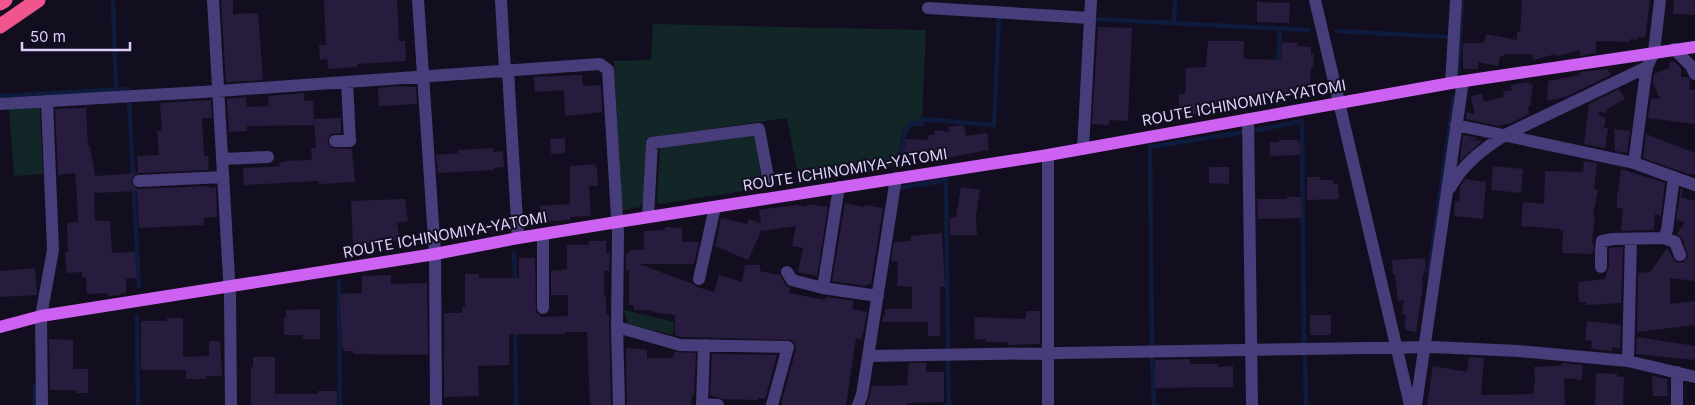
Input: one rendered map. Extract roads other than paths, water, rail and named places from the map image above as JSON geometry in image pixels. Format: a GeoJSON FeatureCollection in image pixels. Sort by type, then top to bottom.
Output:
{"type":"FeatureCollection","features":[{"type":"Feature","properties":{"kind":"highway"},"geometry":{"type":"LineString","coordinates":[[0,3],[4,0]]}},
{"type":"Feature","properties":{"kind":"highway"},"geometry":{"type":"LineString","coordinates":[[0,26],[38,0]]}},
{"type":"Feature","properties":{"kind":"main road","name":"ROUTE ICHINOMIYA-YATOMI"},"geometry":{"type":"LineString","coordinates":[[0,327],[41,316],[435,254],[518,238],[648,217],[1048,155],[1457,82],[1695,46]]}},
{"type":"Feature","properties":{"kind":"street"},"geometry":{"type":"LineString","coordinates":[[213,0],[229,287],[231,405]]}},
{"type":"Feature","properties":{"kind":"street"},"geometry":{"type":"LineString","coordinates":[[418,0],[435,254],[436,405]]}},
{"type":"Feature","properties":{"kind":"street"},"geometry":{"type":"LineString","coordinates":[[501,0],[518,238]]}},
{"type":"Feature","properties":{"kind":"street"},"geometry":{"type":"LineString","coordinates":[[1083,149],[1091,0]]}},
{"type":"Feature","properties":{"kind":"street"},"geometry":{"type":"LineString","coordinates":[[1315,0],[1410,405]]}},
{"type":"Feature","properties":{"kind":"street"},"geometry":{"type":"LineString","coordinates":[[1416,405],[1456,125],[1456,0]]}},
{"type":"Feature","properties":{"kind":"street"},"geometry":{"type":"LineString","coordinates":[[1634,163],[1647,67],[1654,52],[1660,0]]}},
{"type":"Feature","properties":{"kind":"street"},"geometry":{"type":"LineString","coordinates":[[928,8],[1090,18]]}},
{"type":"Feature","properties":{"kind":"street"},"geometry":{"type":"LineString","coordinates":[[1674,49],[1691,66],[1695,74]]}},
{"type":"Feature","properties":{"kind":"street"},"geometry":{"type":"LineString","coordinates":[[0,104],[218,91],[600,64],[608,70],[617,222],[619,405]]}},
{"type":"Feature","properties":{"kind":"street"},"geometry":{"type":"LineString","coordinates":[[1448,191],[1458,173],[1484,148],[1505,135],[1647,67]]}},
{"type":"Feature","properties":{"kind":"street"},"geometry":{"type":"LineString","coordinates":[[334,142],[350,141],[347,82]]}},
{"type":"Feature","properties":{"kind":"street"},"geometry":{"type":"LineString","coordinates":[[42,405],[41,316],[53,250],[47,101]]}},
{"type":"Feature","properties":{"kind":"street"},"geometry":{"type":"LineString","coordinates":[[1248,119],[1252,405]]}},
{"type":"Feature","properties":{"kind":"street"},"geometry":{"type":"LineString","coordinates":[[1456,125],[1634,163],[1695,185]]}},
{"type":"Feature","properties":{"kind":"street"},"geometry":{"type":"LineString","coordinates":[[648,217],[652,143],[759,129],[768,177]]}},
{"type":"Feature","properties":{"kind":"street"},"geometry":{"type":"LineString","coordinates":[[1048,155],[1048,405]]}},
{"type":"Feature","properties":{"kind":"street"},"geometry":{"type":"LineString","coordinates":[[222,159],[268,157]]}},
{"type":"Feature","properties":{"kind":"street"},"geometry":{"type":"LineString","coordinates":[[139,181],[223,176]]}},
{"type":"Feature","properties":{"kind":"street"},"geometry":{"type":"LineString","coordinates":[[858,405],[862,395],[896,178]]}},
{"type":"Feature","properties":{"kind":"street"},"geometry":{"type":"LineString","coordinates":[[1664,238],[1667,230],[1674,178]]}},
{"type":"Feature","properties":{"kind":"street"},"geometry":{"type":"LineString","coordinates":[[823,288],[839,187]]}},
{"type":"Feature","properties":{"kind":"street"},"geometry":{"type":"LineString","coordinates":[[699,278],[715,207]]}},
{"type":"Feature","properties":{"kind":"street"},"geometry":{"type":"LineString","coordinates":[[543,234],[543,308]]}},
{"type":"Feature","properties":{"kind":"street"},"geometry":{"type":"LineString","coordinates":[[1600,267],[1602,241],[1613,239],[1664,238],[1675,242],[1680,255]]}},
{"type":"Feature","properties":{"kind":"street"},"geometry":{"type":"LineString","coordinates":[[1628,361],[1631,239]]}},
{"type":"Feature","properties":{"kind":"street"},"geometry":{"type":"LineString","coordinates":[[787,272],[792,280],[823,288],[878,296]]}},
{"type":"Feature","properties":{"kind":"street"},"geometry":{"type":"LineString","coordinates":[[617,327],[680,344],[788,347],[772,405]]}},
{"type":"Feature","properties":{"kind":"street"},"geometry":{"type":"LineString","coordinates":[[704,345],[702,404],[718,405]]}},
{"type":"Feature","properties":{"kind":"street"},"geometry":{"type":"LineString","coordinates":[[868,356],[1433,347],[1483,349],[1628,361],[1695,377]]}},
{"type":"Feature","properties":{"kind":"street"},"geometry":{"type":"LineString","coordinates":[[1677,372],[1677,405]]}},
{"type":"Feature","properties":{"kind":"waterway"},"geometry":{"type":"LineString","coordinates":[[113,0],[116,89]]}},
{"type":"Feature","properties":{"kind":"waterway"},"geometry":{"type":"LineString","coordinates":[[1174,24],[1175,0]]}},
{"type":"Feature","properties":{"kind":"waterway"},"geometry":{"type":"LineString","coordinates":[[1458,72],[1462,0]]}},
{"type":"Feature","properties":{"kind":"waterway"},"geometry":{"type":"LineString","coordinates":[[900,164],[905,131],[911,123],[922,124],[922,119],[994,125],[999,16],[1002,16]]}},
{"type":"Feature","properties":{"kind":"waterway"},"geometry":{"type":"LineString","coordinates":[[1095,19],[1308,30]]}},
{"type":"Feature","properties":{"kind":"waterway"},"geometry":{"type":"LineString","coordinates":[[1278,65],[1280,29]]}},
{"type":"Feature","properties":{"kind":"waterway"},"geometry":{"type":"LineString","coordinates":[[1337,31],[1449,37]]}},
{"type":"Feature","properties":{"kind":"waterway"},"geometry":{"type":"LineString","coordinates":[[1277,88],[1277,103]]}},
{"type":"Feature","properties":{"kind":"waterway"},"geometry":{"type":"LineString","coordinates":[[0,96],[128,89]]}},
{"type":"Feature","properties":{"kind":"waterway"},"geometry":{"type":"LineString","coordinates":[[1429,271],[1454,97]]}},
{"type":"Feature","properties":{"kind":"waterway"},"geometry":{"type":"LineString","coordinates":[[129,100],[139,286]]}},
{"type":"Feature","properties":{"kind":"waterway"},"geometry":{"type":"LineString","coordinates":[[1253,131],[1302,121],[1304,343]]}},
{"type":"Feature","properties":{"kind":"waterway"},"geometry":{"type":"LineString","coordinates":[[1152,347],[1150,147],[1244,132]]}},
{"type":"Feature","properties":{"kind":"waterway"},"geometry":{"type":"LineString","coordinates":[[899,188],[946,180],[948,350]]}},
{"type":"Feature","properties":{"kind":"waterway"},"geometry":{"type":"LineString","coordinates":[[514,253],[515,282]]}},
{"type":"Feature","properties":{"kind":"waterway"},"geometry":{"type":"LineString","coordinates":[[339,281],[340,405]]}},
{"type":"Feature","properties":{"kind":"waterway"},"geometry":{"type":"LineString","coordinates":[[137,317],[138,405]]}},
{"type":"Feature","properties":{"kind":"waterway"},"geometry":{"type":"LineString","coordinates":[[515,329],[516,405]]}},
{"type":"Feature","properties":{"kind":"waterway"},"geometry":{"type":"LineString","coordinates":[[1305,354],[1306,405]]}},
{"type":"Feature","properties":{"kind":"waterway"},"geometry":{"type":"LineString","coordinates":[[1152,357],[1154,405]]}},
{"type":"Feature","properties":{"kind":"waterway"},"geometry":{"type":"LineString","coordinates":[[948,362],[949,405]]}},
{"type":"Feature","properties":{"kind":"waterway"},"geometry":{"type":"LineString","coordinates":[[35,386],[35,405]]}}]}
